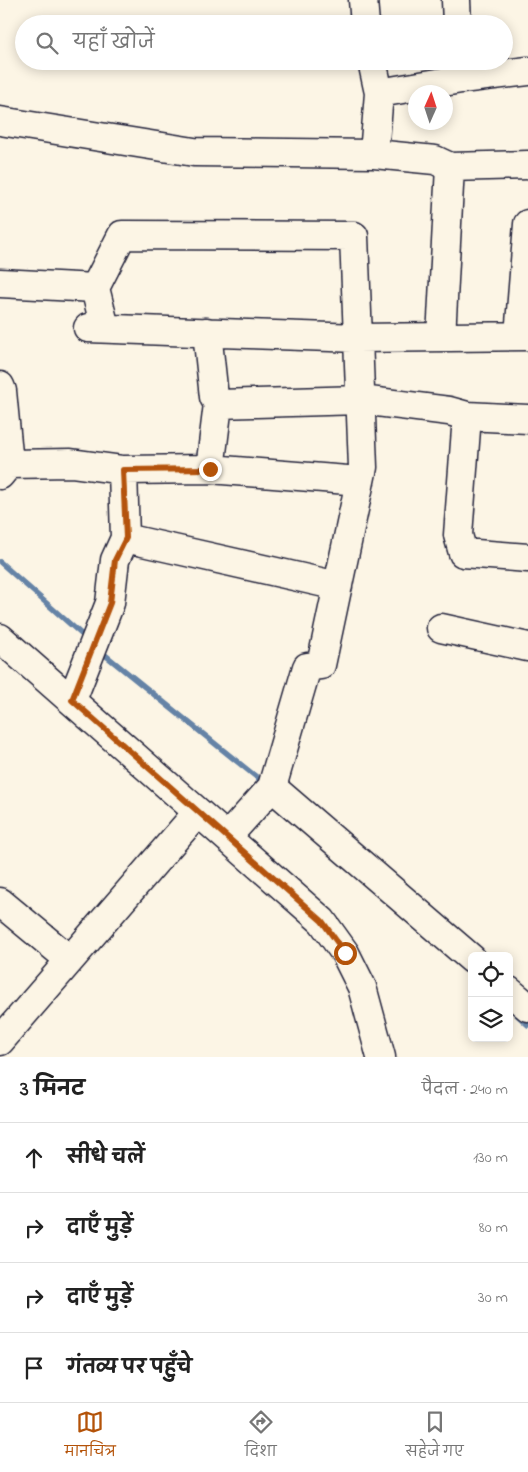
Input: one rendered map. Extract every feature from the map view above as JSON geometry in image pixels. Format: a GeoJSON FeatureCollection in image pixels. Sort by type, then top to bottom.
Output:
{"type":"FeatureCollection","features":[{"type":"Feature","properties":{"kind":"street"},"geometry":{"type":"LineString","coordinates":[[363,0],[364,15]]}},
{"type":"Feature","properties":{"kind":"street"},"geometry":{"type":"LineString","coordinates":[[456,0],[457,15]]}},
{"type":"Feature","properties":{"kind":"street"},"geometry":{"type":"LineString","coordinates":[[374,70],[379,93],[374,154]]}},
{"type":"Feature","properties":{"kind":"street"},"geometry":{"type":"LineString","coordinates":[[379,93],[460,70],[528,71]]}},
{"type":"Feature","properties":{"kind":"street"},"geometry":{"type":"LineString","coordinates":[[0,122],[194,152],[374,154],[435,160],[450,167],[528,165]]}},
{"type":"Feature","properties":{"kind":"street"},"geometry":{"type":"LineString","coordinates":[[441,337],[450,167]]}},
{"type":"Feature","properties":{"kind":"street"},"geometry":{"type":"LineString","coordinates":[[227,837],[272,787],[307,667],[321,665],[338,586],[363,467],[360,400],[358,338],[354,236],[122,235],[95,288],[96,328],[358,338],[524,336],[528,224]]}},
{"type":"Feature","properties":{"kind":"street"},"geometry":{"type":"LineString","coordinates":[[0,283],[95,288]]}},
{"type":"Feature","properties":{"kind":"street"},"geometry":{"type":"LineString","coordinates":[[207,332],[214,397],[218,404],[210,469]]}},
{"type":"Feature","properties":{"kind":"street"},"geometry":{"type":"LineString","coordinates":[[0,386],[2,390],[4,469],[70,463],[123,470],[210,469],[360,481]]}},
{"type":"Feature","properties":{"kind":"street"},"geometry":{"type":"LineString","coordinates":[[218,404],[360,400],[449,410],[467,416],[528,419]]}},
{"type":"Feature","properties":{"kind":"street"},"geometry":{"type":"LineString","coordinates":[[467,416],[458,535],[463,553],[528,558]]}},
{"type":"Feature","properties":{"kind":"street"},"geometry":{"type":"LineString","coordinates":[[72,700],[110,603],[115,560],[126,538],[123,470]]}},
{"type":"Feature","properties":{"kind":"street"},"geometry":{"type":"LineString","coordinates":[[126,538],[338,586]]}},
{"type":"Feature","properties":{"kind":"street"},"geometry":{"type":"LineString","coordinates":[[441,628],[528,647]]}},
{"type":"Feature","properties":{"kind":"street"},"geometry":{"type":"LineString","coordinates":[[0,638],[322,921],[345,953],[362,987],[382,1057]]}},
{"type":"Feature","properties":{"kind":"street"},"geometry":{"type":"LineString","coordinates":[[272,787],[468,956]]}},
{"type":"Feature","properties":{"kind":"street"},"geometry":{"type":"LineString","coordinates":[[0,1041],[198,812]]}},
{"type":"Feature","properties":{"kind":"street"},"geometry":{"type":"LineString","coordinates":[[0,902],[70,960]]}},
{"type":"Feature","properties":{"kind":"street"},"geometry":{"type":"LineString","coordinates":[[513,994],[528,1007]]}},
{"type":"Feature","properties":{"kind":"waterway"},"geometry":{"type":"LineString","coordinates":[[0,562],[88,640]]}},
{"type":"Feature","properties":{"kind":"waterway"},"geometry":{"type":"LineString","coordinates":[[99,650],[265,784]]}},
{"type":"Feature","properties":{"kind":"waterway"},"geometry":{"type":"LineString","coordinates":[[516,1014],[528,1025]]}},
{"type":"Feature","properties":{"kind":"route"},"geometry":{"type":"LineString","coordinates":[[210,469],[123,470],[126,538],[115,560],[110,603],[72,700],[322,921],[345,953]]}}]}
